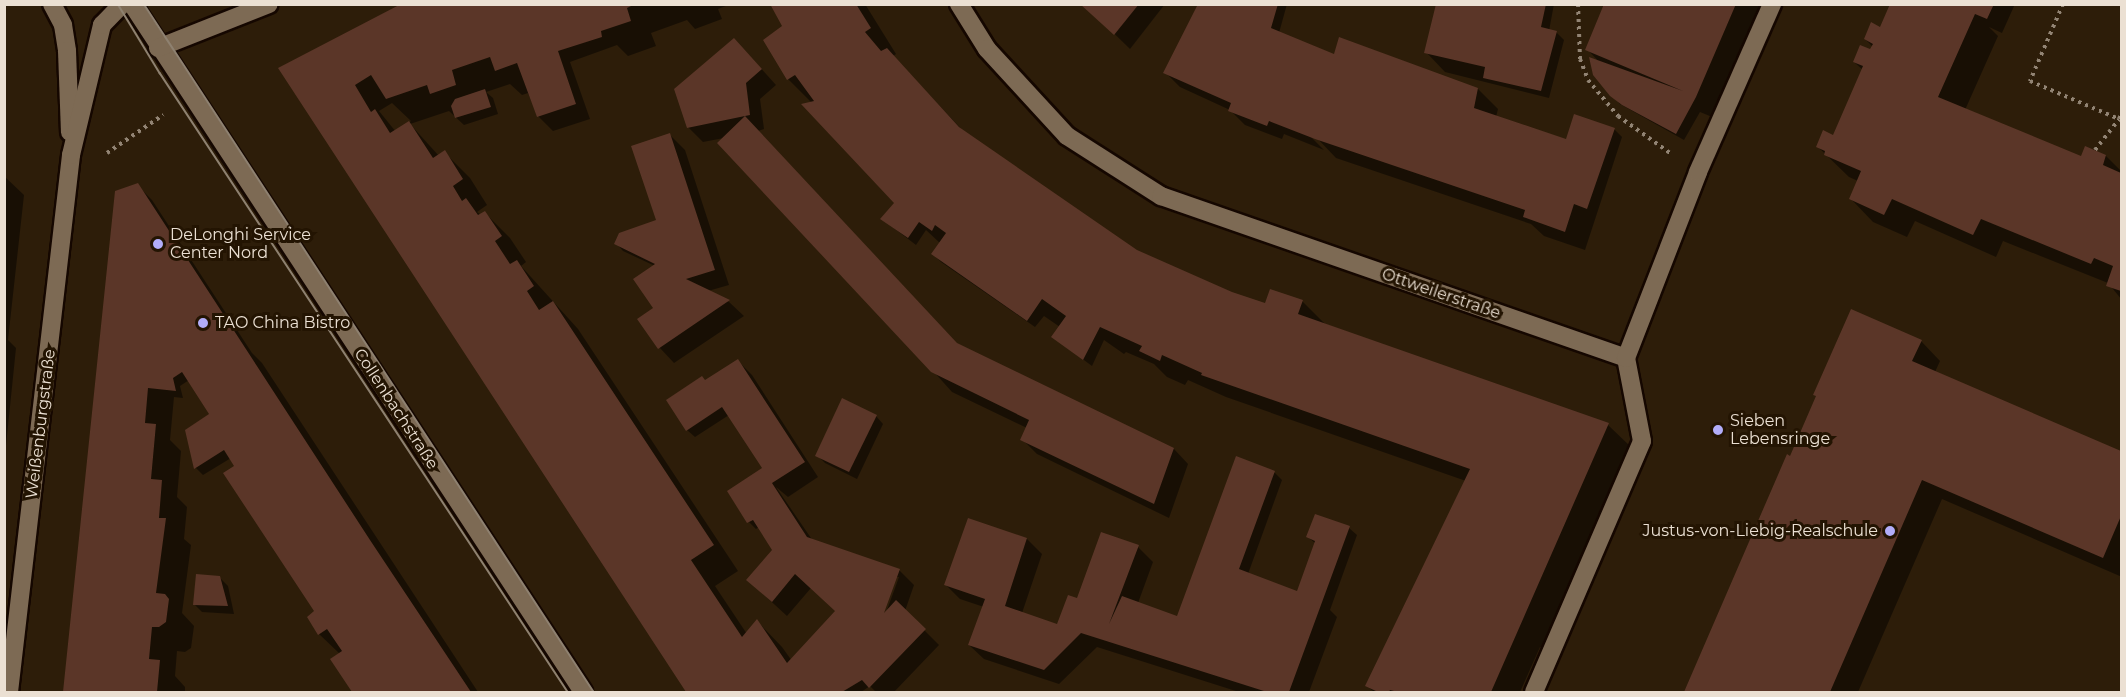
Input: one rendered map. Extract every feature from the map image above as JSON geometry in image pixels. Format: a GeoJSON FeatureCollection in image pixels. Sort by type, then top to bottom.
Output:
{"type":"FeatureCollection","features":[{"type":"Feature","properties":{"kind":"street","name":"Weißenburgstraße"},"geometry":{"type":"LineString","coordinates":[[9,693],[71,155],[67,51],[63,25],[52,4]]}},
{"type":"Feature","properties":{"kind":"street","name":"Weißenburgstraße"},"geometry":{"type":"LineString","coordinates":[[71,155],[102,26],[122,4]]}},
{"type":"Feature","properties":{"kind":"street","name":"Collenbachstraße"},"geometry":{"type":"LineString","coordinates":[[132,4],[158,48],[583,693]]}},
{"type":"Feature","properties":{"kind":"street"},"geometry":{"type":"LineString","coordinates":[[158,48],[269,4]]}},
{"type":"Feature","properties":{"kind":"street","name":"Ottweilerstraße"},"geometry":{"type":"LineString","coordinates":[[959,4],[987,50],[1067,136],[1161,196],[1626,358]]}},
{"type":"Feature","properties":{"kind":"street"},"geometry":{"type":"LineString","coordinates":[[1534,693],[1642,441],[1626,358],[1698,172],[1772,4]]}},
{"type":"Feature","properties":{"kind":"path"},"geometry":{"type":"LineString","coordinates":[[1578,4],[1580,59],[1588,80],[1598,95],[1618,116],[1698,172]]}},
{"type":"Feature","properties":{"kind":"path"},"geometry":{"type":"LineString","coordinates":[[2063,4],[2030,81],[2119,119]]}},
{"type":"Feature","properties":{"kind":"path"},"geometry":{"type":"LineString","coordinates":[[69,179],[191,97]]}},
{"type":"Feature","properties":{"kind":"path"},"geometry":{"type":"LineString","coordinates":[[2095,150],[2119,119],[2121,113]]}},
{"type":"Feature","properties":{"kind":"building"},"geometry":{"type":"Polygon","coordinates":[[[401,4],[635,4],[627,8],[631,21],[601,31],[602,37],[558,51],[576,104],[537,117],[517,63],[495,71],[490,57],[452,70],[456,85],[430,94],[427,85],[386,99],[371,75],[355,85],[371,112],[375,109],[390,133],[409,121],[433,158],[445,150],[463,179],[453,186],[462,201],[466,198],[478,215],[485,211],[502,236],[495,241],[510,264],[517,260],[534,286],[527,291],[539,310],[553,301],[714,545],[691,560],[742,637],[757,619],[787,663],[835,611],[795,574],[772,602],[746,580],[772,550],[753,520],[747,523],[727,491],[762,468],[722,407],[686,431],[666,400],[702,376],[705,380],[738,359],[805,462],[772,483],[807,537],[900,569],[884,613],[896,600],[926,629],[869,688],[862,680],[842,692],[686,692],[278,68],[401,4]]]}},
{"type":"Feature","properties":{"kind":"building"},"geometry":{"type":"Polygon","coordinates":[[[770,4],[856,4],[871,28],[865,32],[881,51],[887,48],[959,127],[1137,250],[1232,292],[1265,303],[1270,289],[1303,300],[1298,314],[1609,423],[1491,692],[1398,692],[1390,690],[1389,692],[1378,692],[1365,686],[1470,469],[1201,375],[1202,373],[1162,355],[1160,361],[1139,351],[1142,346],[1100,327],[1083,360],[1051,337],[1066,316],[1042,299],[1027,321],[931,254],[946,233],[935,225],[932,231],[919,222],[908,238],[880,219],[894,203],[801,104],[814,101],[795,75],[787,80],[763,40],[782,26],[770,4]]]}},
{"type":"Feature","properties":{"kind":"building"},"geometry":{"type":"Polygon","coordinates":[[[1080,4],[1139,4],[1114,35],[1080,4]]]}},
{"type":"Feature","properties":{"kind":"building"},"geometry":{"type":"Polygon","coordinates":[[[1198,4],[1278,4],[1271,28],[1334,54],[1339,37],[1478,88],[1474,108],[1566,139],[1574,114],[1615,128],[1587,209],[1574,204],[1565,232],[1523,217],[1525,210],[1315,139],[1269,121],[1267,126],[1228,111],[1231,103],[1163,73],[1198,4]]]}},
{"type":"Feature","properties":{"kind":"building"},"geometry":{"type":"Polygon","coordinates":[[[1436,4],[1546,4],[1541,27],[1557,31],[1541,91],[1483,78],[1485,67],[1424,53],[1436,4]]]}},
{"type":"Feature","properties":{"kind":"building"},"geometry":{"type":"Polygon","coordinates":[[[1604,4],[1736,4],[1696,97],[1676,134],[1622,105],[1610,96],[1593,75],[1589,57],[1683,91],[1585,50],[1604,4]]]}},
{"type":"Feature","properties":{"kind":"building"},"geometry":{"type":"Polygon","coordinates":[[[1890,4],[1994,4],[1987,19],[1975,14],[1938,97],[2081,156],[2085,146],[2106,155],[2103,165],[2121,173],[2121,291],[2106,286],[2113,266],[2094,258],[2091,264],[1981,219],[1973,235],[1892,199],[1884,215],[1849,199],[1861,171],[1824,155],[1825,151],[1816,147],[1823,130],[1833,135],[1863,66],[1853,62],[1860,45],[1870,49],[1873,44],[1864,39],[1871,22],[1880,27],[1890,4]]]}},
{"type":"Feature","properties":{"kind":"building"},"geometry":{"type":"Polygon","coordinates":[[[734,38],[762,69],[746,83],[750,115],[687,128],[674,89],[734,38]]]}},
{"type":"Feature","properties":{"kind":"building"},"geometry":{"type":"Polygon","coordinates":[[[485,89],[491,107],[455,118],[451,106],[455,99],[485,89]]]}},
{"type":"Feature","properties":{"kind":"building"},"geometry":{"type":"Polygon","coordinates":[[[745,116],[957,343],[1174,448],[1154,504],[1020,440],[1029,420],[931,372],[717,143],[745,116]]]}},
{"type":"Feature","properties":{"kind":"building"},"geometry":{"type":"Polygon","coordinates":[[[670,133],[715,270],[686,279],[730,300],[658,349],[637,319],[653,308],[633,279],[655,264],[614,244],[619,233],[656,220],[631,146],[670,133]]]}},
{"type":"Feature","properties":{"kind":"building"},"geometry":{"type":"Polygon","coordinates":[[[138,183],[471,692],[352,692],[330,659],[342,651],[327,629],[318,635],[307,617],[314,611],[223,473],[234,466],[224,450],[194,469],[185,430],[209,414],[182,372],[173,378],[176,391],[148,388],[145,423],[156,424],[151,479],[162,480],[159,518],[166,518],[156,593],[165,594],[169,599],[166,622],[159,627],[152,627],[149,659],[160,660],[157,692],[63,692],[115,191],[138,183]]]}},
{"type":"Feature","properties":{"kind":"building"},"geometry":{"type":"Polygon","coordinates":[[[1851,309],[1922,340],[1912,361],[2121,451],[2121,516],[2103,558],[1922,480],[1830,692],[1684,692],[1787,454],[1790,456],[1816,396],[1813,395],[1851,309]]]}},
{"type":"Feature","properties":{"kind":"building"},"geometry":{"type":"Polygon","coordinates":[[[842,398],[877,415],[849,472],[815,456],[842,398]]]}},
{"type":"Feature","properties":{"kind":"building"},"geometry":{"type":"Polygon","coordinates":[[[1236,456],[1275,471],[1239,569],[1297,591],[1315,541],[1306,537],[1315,514],[1350,526],[1289,692],[1267,692],[1081,633],[1044,670],[968,645],[985,599],[944,585],[968,518],[1027,538],[1005,606],[1057,624],[1068,595],[1077,598],[1101,532],[1139,545],[1109,624],[1122,596],[1177,616],[1236,456]]]}},
{"type":"Feature","properties":{"kind":"building"},"geometry":{"type":"Polygon","coordinates":[[[196,574],[220,576],[228,606],[193,605],[196,574]]]}},
{"type":"Feature","properties":{"kind":"tram line"},"geometry":{"type":"LineString","coordinates":[[118,4],[160,73],[568,692]]}},
{"type":"Feature","properties":{"kind":"tram line"},"geometry":{"type":"LineString","coordinates":[[144,4],[594,692]]}},
{"type":"Feature","properties":{"kind":"place","name":"DeLonghi Service Center Nord"},"geometry":{"type":"Point","coordinates":[158,244]}},
{"type":"Feature","properties":{"kind":"place","name":"TAO China Bistro"},"geometry":{"type":"Point","coordinates":[203,323]}},
{"type":"Feature","properties":{"kind":"place","name":"Sieben Lebensringe"},"geometry":{"type":"Point","coordinates":[1718,430]}},
{"type":"Feature","properties":{"kind":"place","name":"Justus-von-Liebig-Realschule"},"geometry":{"type":"Point","coordinates":[1890,531]}}]}
